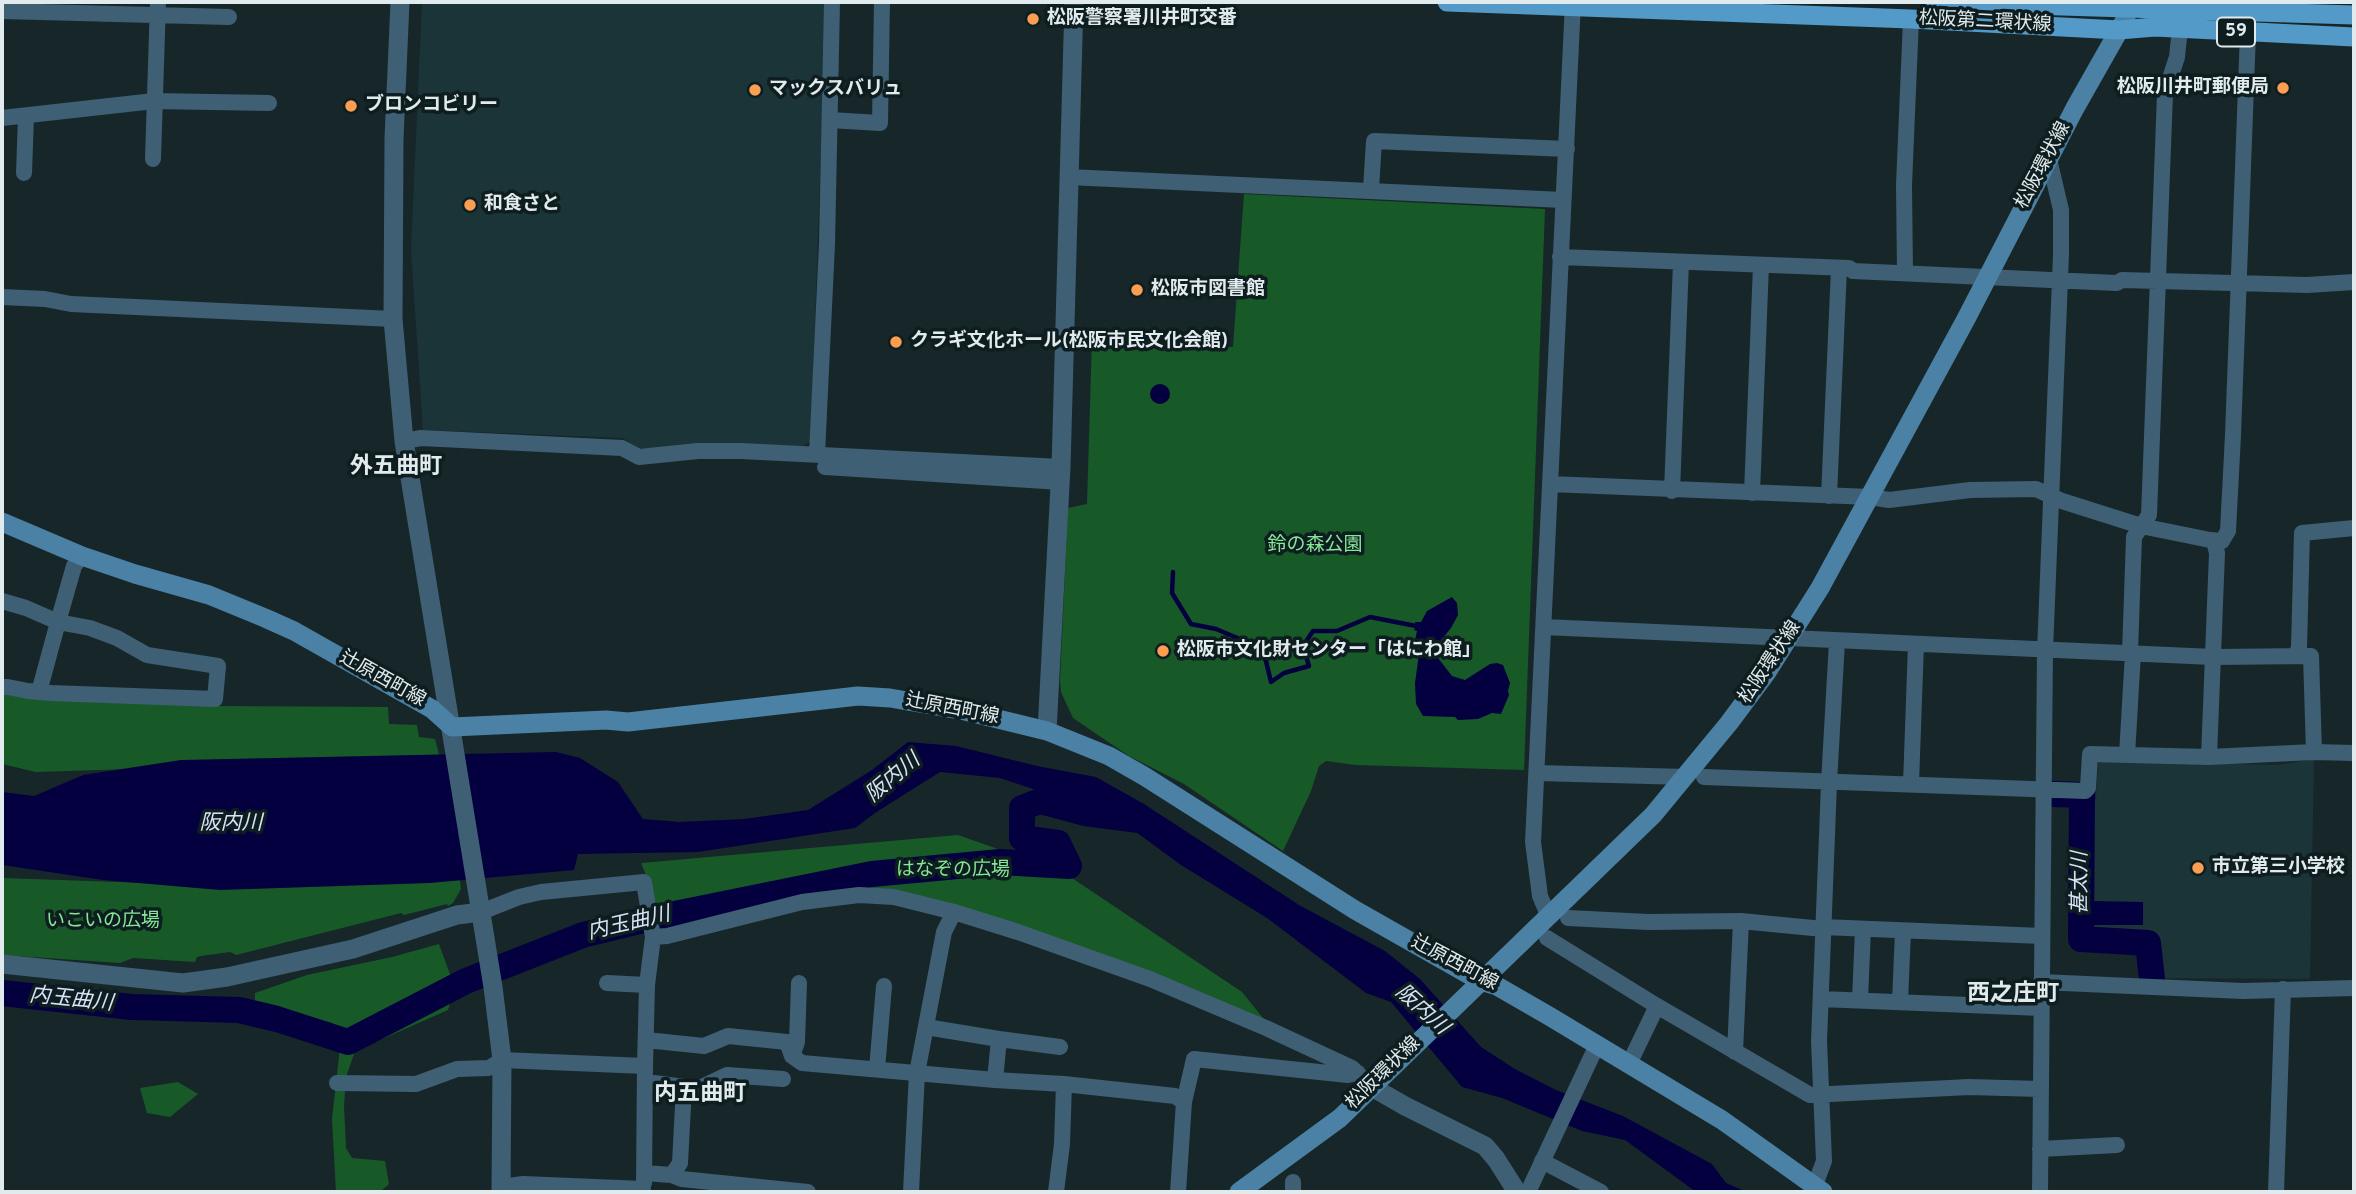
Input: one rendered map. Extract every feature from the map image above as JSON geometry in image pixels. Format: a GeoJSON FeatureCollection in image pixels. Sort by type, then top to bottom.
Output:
{"type":"FeatureCollection","features":[{"type":"Feature","properties":{"kind":"main road","name":"松阪第二環状線"},"geometry":{"type":"LineString","coordinates":[[1447,2],[1572,4],[2119,30],[2155,27],[2354,37]]}},
{"type":"Feature","properties":{"kind":"main road","name":"松阪第二環状線"},"geometry":{"type":"LineString","coordinates":[[1933,2],[2133,5],[2354,15]]}},
{"type":"Feature","properties":{"kind":"main road","name":"松阪環状線"},"geometry":{"type":"LineString","coordinates":[[1239,1192],[1339,1118],[1370,1078],[1558,916],[1653,814],[1695,777],[1790,638],[1870,497],[2075,108],[2133,5]]}},
{"type":"Feature","properties":{"kind":"main road","name":"辻原西町線"},"geometry":{"type":"LineString","coordinates":[[2,522],[82,556],[209,595],[294,631],[432,709],[452,727],[606,720],[628,722],[811,699],[865,696],[965,711],[1047,731],[1109,756],[1144,776],[1476,986],[1497,986],[1594,1050],[1629,1064],[1722,1120],[1819,1189]]}},
{"type":"Feature","properties":{"kind":"street"},"geometry":{"type":"LineString","coordinates":[[400,2],[394,139],[393,319],[404,441],[479,887],[493,987],[502,1060],[501,1189],[523,1184],[644,1185],[672,1175],[680,1163],[684,1087]]}},
{"type":"Feature","properties":{"kind":"street"},"geometry":{"type":"LineString","coordinates":[[821,461],[832,2]]}},
{"type":"Feature","properties":{"kind":"street"},"geometry":{"type":"LineString","coordinates":[[830,120],[880,123],[883,2]]}},
{"type":"Feature","properties":{"kind":"street"},"geometry":{"type":"LineString","coordinates":[[1047,731],[1061,475],[1074,2]]}},
{"type":"Feature","properties":{"kind":"street"},"geometry":{"type":"LineString","coordinates":[[1572,4],[1533,842],[1540,896],[1558,916],[1648,922],[1741,921],[1823,928],[2042,936]]}},
{"type":"Feature","properties":{"kind":"street"},"geometry":{"type":"LineString","coordinates":[[153,159],[157,9]]}},
{"type":"Feature","properties":{"kind":"street"},"geometry":{"type":"LineString","coordinates":[[2,11],[157,9],[229,17]]}},
{"type":"Feature","properties":{"kind":"street"},"geometry":{"type":"LineString","coordinates":[[1905,273],[1903,185],[1911,19]]}},
{"type":"Feature","properties":{"kind":"street"},"geometry":{"type":"LineString","coordinates":[[2127,755],[2134,537],[2149,515],[2165,94],[2177,57],[2180,29]]}},
{"type":"Feature","properties":{"kind":"street"},"geometry":{"type":"LineString","coordinates":[[1550,484],[1870,497],[1889,500],[1970,490],[2036,488],[2062,501],[2141,526],[2222,541],[2228,531],[2248,33]]}},
{"type":"Feature","properties":{"kind":"street"},"geometry":{"type":"LineString","coordinates":[[2,118],[154,102],[269,103]]}},
{"type":"Feature","properties":{"kind":"street"},"geometry":{"type":"LineString","coordinates":[[24,173],[26,116]]}},
{"type":"Feature","properties":{"kind":"street"},"geometry":{"type":"LineString","coordinates":[[1371,190],[1374,141],[1567,149]]}},
{"type":"Feature","properties":{"kind":"street"},"geometry":{"type":"LineString","coordinates":[[2040,1192],[2045,651],[2062,210],[2049,159]]}},
{"type":"Feature","properties":{"kind":"street"},"geometry":{"type":"LineString","coordinates":[[1068,177],[1563,200]]}},
{"type":"Feature","properties":{"kind":"street"},"geometry":{"type":"LineString","coordinates":[[1560,257],[2117,283],[2122,280],[2237,284],[2354,282]]}},
{"type":"Feature","properties":{"kind":"street"},"geometry":{"type":"LineString","coordinates":[[1672,491],[1681,262]]}},
{"type":"Feature","properties":{"kind":"street"},"geometry":{"type":"LineString","coordinates":[[1752,493],[1761,265]]}},
{"type":"Feature","properties":{"kind":"street"},"geometry":{"type":"LineString","coordinates":[[1829,496],[1839,268]]}},
{"type":"Feature","properties":{"kind":"street"},"geometry":{"type":"LineString","coordinates":[[2,297],[45,299],[71,304],[393,319]]}},
{"type":"Feature","properties":{"kind":"street"},"geometry":{"type":"LineString","coordinates":[[404,441],[421,438],[622,448],[639,457],[698,451],[741,451],[821,461],[1061,475]]}},
{"type":"Feature","properties":{"kind":"street"},"geometry":{"type":"LineString","coordinates":[[2296,656],[2299,647],[2302,533],[2354,528]]}},
{"type":"Feature","properties":{"kind":"street"},"geometry":{"type":"LineString","coordinates":[[2209,757],[2217,553],[2214,541]]}},
{"type":"Feature","properties":{"kind":"street"},"geometry":{"type":"LineString","coordinates":[[39,692],[74,566],[82,556]]}},
{"type":"Feature","properties":{"kind":"street"},"geometry":{"type":"LineString","coordinates":[[2,601],[58,622],[90,628],[117,638],[146,654],[218,666],[215,699],[39,692],[2,687]]}},
{"type":"Feature","properties":{"kind":"street"},"geometry":{"type":"LineString","coordinates":[[1544,628],[2045,651],[2213,657],[2311,656],[2314,752]]}},
{"type":"Feature","properties":{"kind":"street"},"geometry":{"type":"LineString","coordinates":[[1819,1189],[1824,1161],[1819,1041],[1837,641]]}},
{"type":"Feature","properties":{"kind":"street"},"geometry":{"type":"LineString","coordinates":[[1912,784],[1916,645]]}},
{"type":"Feature","properties":{"kind":"street"},"geometry":{"type":"LineString","coordinates":[[1537,773],[2085,791],[2088,788],[2090,754],[2209,757],[2276,756],[2314,752],[2354,753]]}},
{"type":"Feature","properties":{"kind":"street"},"geometry":{"type":"LineString","coordinates":[[2,964],[183,983],[227,977],[353,949],[457,915],[481,912],[519,897],[541,892],[643,882],[653,932],[647,985],[644,1185]]}},
{"type":"Feature","properties":{"kind":"street"},"geometry":{"type":"LineString","coordinates":[[653,932],[667,936],[802,902],[859,895],[894,897],[954,912],[1150,979],[1266,1028],[1370,1078],[1405,1107],[1485,1146],[1496,1158],[1517,1192]]}},
{"type":"Feature","properties":{"kind":"street"},"geometry":{"type":"LineString","coordinates":[[911,1192],[917,1073],[944,932],[954,912]]}},
{"type":"Feature","properties":{"kind":"street"},"geometry":{"type":"LineString","coordinates":[[1735,1052],[1741,921]]}},
{"type":"Feature","properties":{"kind":"street"},"geometry":{"type":"LineString","coordinates":[[1860,1000],[1863,929]]}},
{"type":"Feature","properties":{"kind":"street"},"geometry":{"type":"LineString","coordinates":[[1900,1002],[1903,931]]}},
{"type":"Feature","properties":{"kind":"street"},"geometry":{"type":"LineString","coordinates":[[1547,937],[1657,1006],[1810,1095],[1969,1087],[2040,1089]]}},
{"type":"Feature","properties":{"kind":"street"},"geometry":{"type":"LineString","coordinates":[[2041,982],[2243,991],[2354,988]]}},
{"type":"Feature","properties":{"kind":"street"},"geometry":{"type":"LineString","coordinates":[[607,983],[647,985]]}},
{"type":"Feature","properties":{"kind":"street"},"geometry":{"type":"LineString","coordinates":[[792,1056],[798,1032],[799,983]]}},
{"type":"Feature","properties":{"kind":"street"},"geometry":{"type":"LineString","coordinates":[[877,1069],[884,986]]}},
{"type":"Feature","properties":{"kind":"street"},"geometry":{"type":"LineString","coordinates":[[2276,1192],[2283,989]]}},
{"type":"Feature","properties":{"kind":"street"},"geometry":{"type":"LineString","coordinates":[[1821,999],[2041,1008]]}},
{"type":"Feature","properties":{"kind":"street"},"geometry":{"type":"LineString","coordinates":[[1629,1064],[1657,1006]]}},
{"type":"Feature","properties":{"kind":"street"},"geometry":{"type":"LineString","coordinates":[[926,1027],[1060,1047]]}},
{"type":"Feature","properties":{"kind":"street"},"geometry":{"type":"LineString","coordinates":[[646,1040],[704,1046],[728,1036],[787,1042],[792,1056],[802,1063],[1064,1084],[1175,1096],[1184,1102]]}},
{"type":"Feature","properties":{"kind":"street"},"geometry":{"type":"LineString","coordinates":[[995,1080],[999,1039]]}},
{"type":"Feature","properties":{"kind":"street"},"geometry":{"type":"LineString","coordinates":[[1528,1192],[1594,1050]]}},
{"type":"Feature","properties":{"kind":"street"},"geometry":{"type":"LineString","coordinates":[[1178,1192],[1184,1102],[1194,1059],[1370,1078]]}},
{"type":"Feature","properties":{"kind":"street"},"geometry":{"type":"LineString","coordinates":[[337,1083],[416,1084],[457,1069],[489,1068],[502,1060],[645,1066]]}},
{"type":"Feature","properties":{"kind":"street"},"geometry":{"type":"LineString","coordinates":[[654,1083],[702,1087],[726,1075],[783,1079]]}},
{"type":"Feature","properties":{"kind":"street"},"geometry":{"type":"LineString","coordinates":[[1056,1192],[1062,1144],[1064,1084]]}},
{"type":"Feature","properties":{"kind":"street"},"geometry":{"type":"LineString","coordinates":[[2040,1149],[2117,1145]]}},
{"type":"Feature","properties":{"kind":"street"},"geometry":{"type":"LineString","coordinates":[[1542,1160],[1601,1192]]}},
{"type":"Feature","properties":{"kind":"street"},"geometry":{"type":"LineString","coordinates":[[672,1175],[682,1180],[808,1192]]}},
{"type":"Feature","properties":{"kind":"shaded area"},"geometry":{"type":"Polygon","coordinates":[[[422,2],[826,2],[811,441],[801,447],[662,449],[637,448],[623,438],[423,430],[411,250],[422,2]]]}},
{"type":"Feature","properties":{"kind":"shaded area","name":"市立第三小学校"},"geometry":{"type":"Polygon","coordinates":[[[2314,759],[2310,979],[2156,978],[2153,939],[2085,936],[2084,798],[2096,799],[2098,760],[2278,765],[2314,759]]]}},
{"type":"Feature","properties":{"kind":"green space","name":"鈴の森公園"},"geometry":{"type":"Polygon","coordinates":[[[1244,194],[1545,209],[1524,770],[1356,765],[1326,761],[1319,766],[1311,791],[1283,851],[1184,784],[1129,756],[1073,718],[1061,692],[1060,680],[1068,508],[1087,504],[1092,339],[1233,347],[1244,194]]]}},
{"type":"Feature","properties":{"kind":"green space"},"geometry":{"type":"Polygon","coordinates":[[[2,693],[220,706],[388,707],[389,724],[417,725],[419,737],[435,739],[440,759],[36,772],[2,764],[2,693]]]}},
{"type":"Feature","properties":{"kind":"green space","name":"はなぞの広場"},"geometry":{"type":"Polygon","coordinates":[[[958,835],[1063,872],[1242,992],[1267,1023],[896,893],[662,928],[657,925],[648,880],[641,863],[958,835]]]}},
{"type":"Feature","properties":{"kind":"green space","name":"いこいの広場"},"geometry":{"type":"Polygon","coordinates":[[[459,875],[461,889],[453,903],[448,906],[447,904],[404,915],[401,913],[236,955],[230,952],[201,956],[197,957],[195,962],[133,958],[120,963],[2,955],[2,878],[233,886],[459,875]]]}},
{"type":"Feature","properties":{"kind":"green space"},"geometry":{"type":"Polygon","coordinates":[[[439,944],[451,977],[473,975],[476,987],[453,994],[448,1010],[355,1051],[346,1077],[346,1148],[352,1158],[385,1161],[389,1184],[380,1192],[336,1192],[332,1119],[341,1039],[332,1023],[255,1001],[255,993],[307,975],[439,944]]]}},
{"type":"Feature","properties":{"kind":"green space"},"geometry":{"type":"Polygon","coordinates":[[[178,1082],[198,1094],[170,1117],[147,1113],[140,1088],[178,1082]]]}},
{"type":"Feature","properties":{"kind":"water"},"geometry":{"type":"Polygon","coordinates":[[[1160,384],[1167,387],[1170,394],[1167,401],[1160,404],[1153,401],[1150,394],[1153,387],[1160,384]]]}},
{"type":"Feature","properties":{"kind":"water"},"geometry":{"type":"Polygon","coordinates":[[[1452,597],[1457,603],[1458,615],[1437,645],[1438,658],[1452,676],[1465,680],[1490,664],[1503,665],[1510,683],[1509,695],[1501,714],[1492,713],[1478,719],[1458,720],[1455,717],[1423,716],[1416,704],[1415,683],[1420,646],[1415,640],[1415,622],[1421,622],[1427,611],[1452,597]]]}},
{"type":"Feature","properties":{"kind":"water","name":"阪内川"},"geometry":{"type":"Polygon","coordinates":[[[908,742],[956,746],[1096,777],[1144,804],[1299,905],[1385,951],[1420,979],[1481,1047],[1515,1069],[1556,1090],[1623,1116],[1712,1164],[1726,1183],[1747,1192],[1696,1192],[1625,1140],[1582,1131],[1502,1098],[1462,1087],[1391,1002],[1366,993],[1267,918],[1181,865],[1129,827],[1081,805],[1000,778],[940,772],[855,828],[698,852],[578,854],[574,870],[430,883],[220,890],[103,880],[2,865],[2,792],[34,796],[83,775],[181,760],[556,752],[580,758],[618,782],[643,819],[680,822],[744,819],[808,810],[872,770],[908,742]]]}},
{"type":"Feature","properties":{"kind":"water"},"geometry":{"type":"Polygon","coordinates":[[[2092,901],[2143,902],[2143,925],[2092,925],[2092,901]]]}},
{"type":"Feature","properties":{"kind":"waterway"},"geometry":{"type":"LineString","coordinates":[[1173,572],[1172,593],[1191,624],[1216,629],[1254,645],[1266,661],[1271,682],[1284,673],[1309,666],[1303,646],[1313,631],[1337,631],[1370,617],[1416,626]]}},
{"type":"Feature","properties":{"kind":"waterway","name":"甚太川"},"geometry":{"type":"LineString","coordinates":[[2053,794],[2082,795],[2081,939],[2148,943],[2152,979]]}},
{"type":"Feature","properties":{"kind":"waterway","name":"内玉曲川"},"geometry":{"type":"LineString","coordinates":[[2,993],[132,1007],[239,1010],[348,1042],[466,981],[583,935],[640,921],[872,874],[1000,862],[1069,866],[1058,843],[1022,838],[1022,808],[1040,801],[1085,813],[1139,820]]}},
{"type":"Feature","properties":{"kind":"place","name":"松阪警察署川井町交番"},"geometry":{"type":"Point","coordinates":[1033,19]}},
{"type":"Feature","properties":{"kind":"place","name":"松阪川井町郵便局"},"geometry":{"type":"Point","coordinates":[2283,88]}},
{"type":"Feature","properties":{"kind":"place","name":"マックスバリュ"},"geometry":{"type":"Point","coordinates":[755,90]}},
{"type":"Feature","properties":{"kind":"place","name":"ブロンコビリー"},"geometry":{"type":"Point","coordinates":[351,106]}},
{"type":"Feature","properties":{"kind":"place","name":"和食さと"},"geometry":{"type":"Point","coordinates":[470,205]}},
{"type":"Feature","properties":{"kind":"place","name":"松阪市図書館"},"geometry":{"type":"Point","coordinates":[1137,290]}},
{"type":"Feature","properties":{"kind":"place","name":"クラギ文化ホール(松阪市民文化会館)"},"geometry":{"type":"Point","coordinates":[896,342]}},
{"type":"Feature","properties":{"kind":"place","name":"松阪市文化財センター「はにわ館」"},"geometry":{"type":"Point","coordinates":[1163,651]}},
{"type":"Feature","properties":{"kind":"place","name":"市立第三小学校"},"geometry":{"type":"Point","coordinates":[2198,868]}},
{"type":"Feature","properties":{"kind":"district","name":"外五曲町"},"geometry":{"type":"Point","coordinates":[396,468]}},
{"type":"Feature","properties":{"kind":"district","name":"西之庄町"},"geometry":{"type":"Point","coordinates":[2013,995]}},
{"type":"Feature","properties":{"kind":"district","name":"内五曲町"},"geometry":{"type":"Point","coordinates":[700,1095]}}]}
